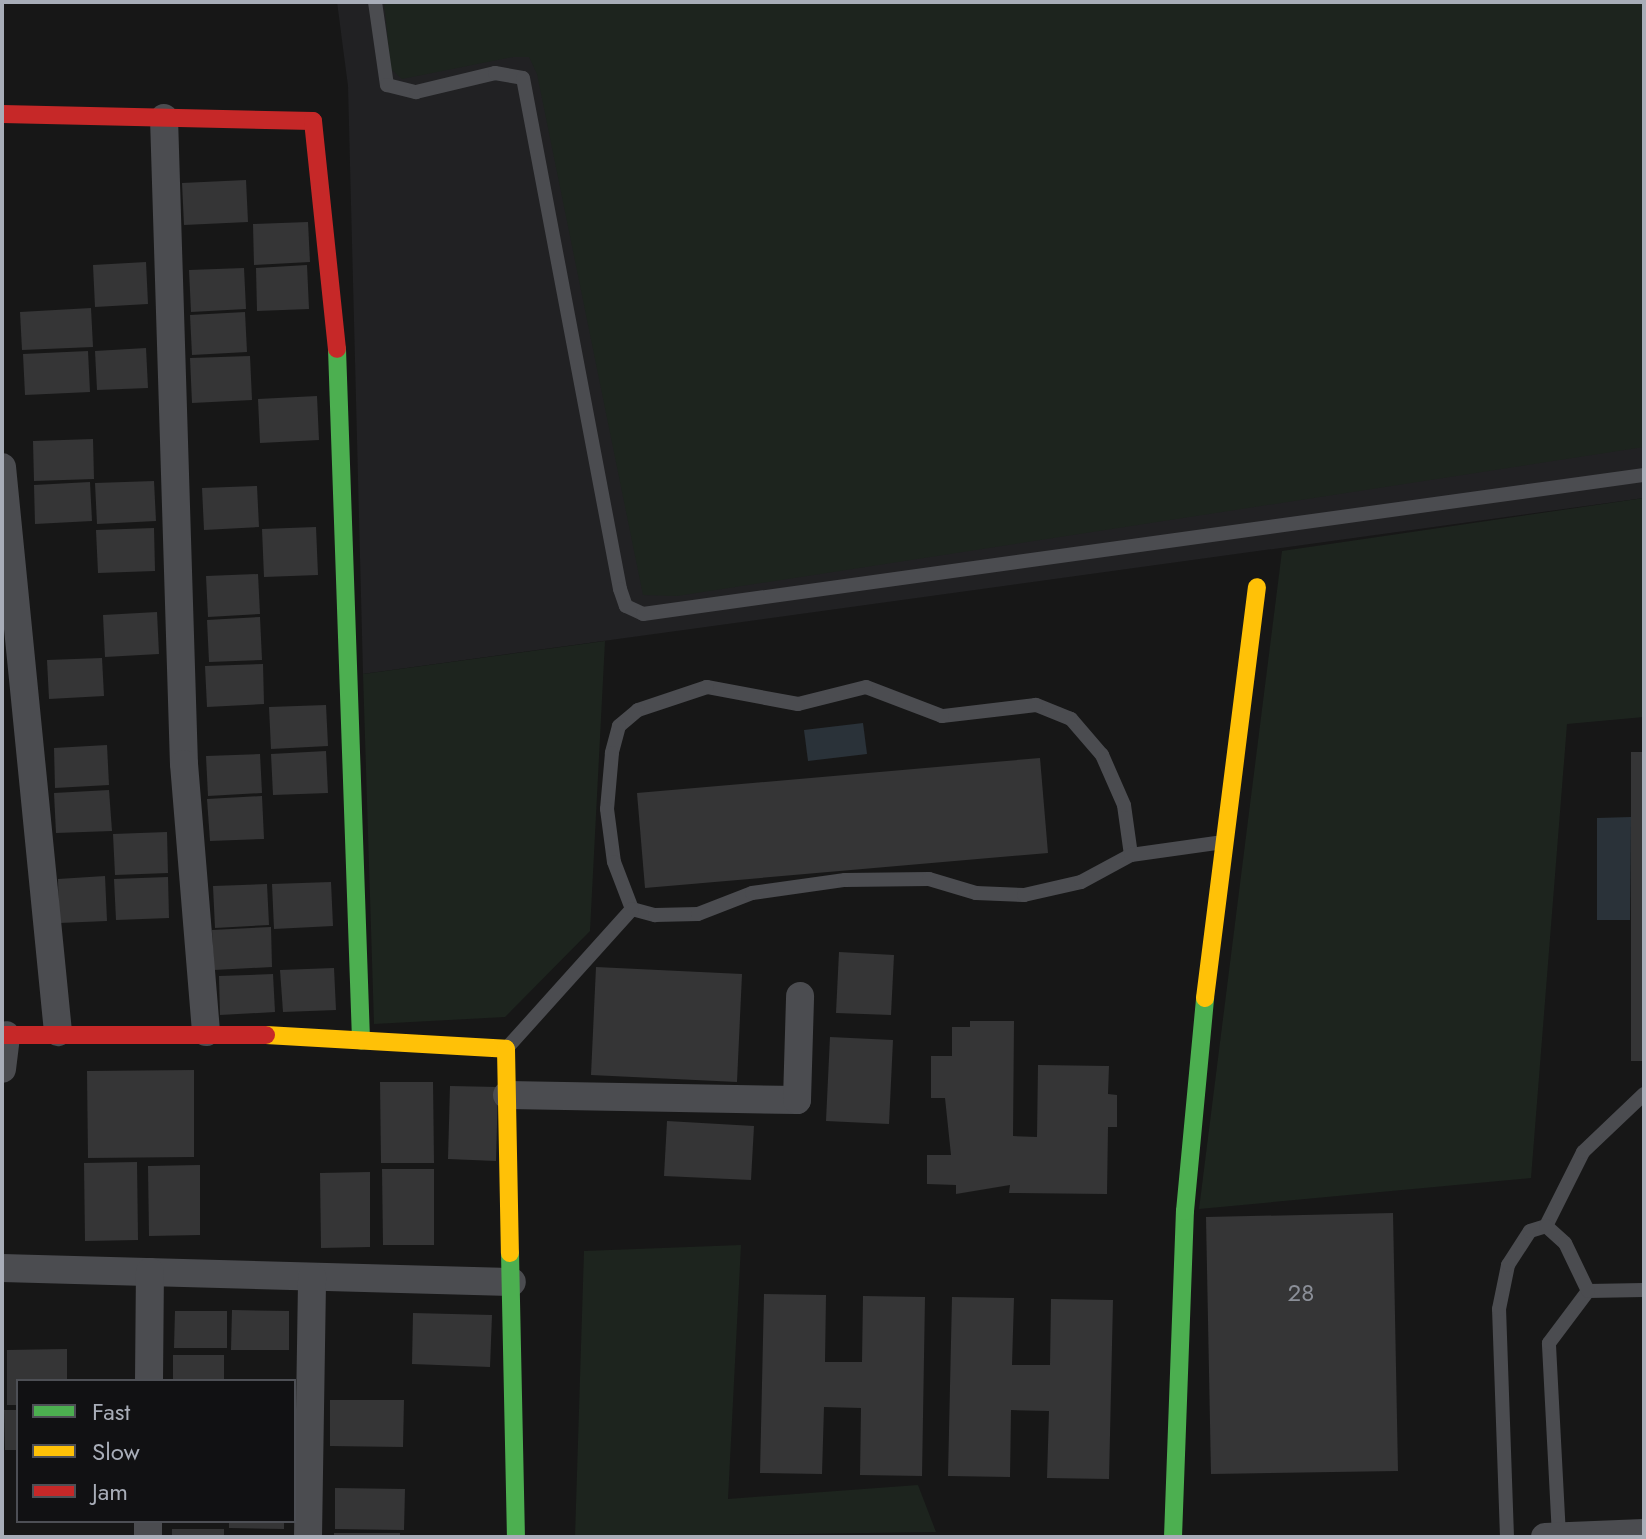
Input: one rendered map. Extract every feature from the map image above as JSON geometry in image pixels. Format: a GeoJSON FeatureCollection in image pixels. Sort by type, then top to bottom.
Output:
{"type":"FeatureCollection","features":[{"type":"Feature","properties":{"kind":"street"},"geometry":{"type":"LineString","coordinates":[[2,114],[313,121],[337,341],[361,1041]]}},
{"type":"Feature","properties":{"kind":"street"},"geometry":{"type":"LineString","coordinates":[[164,118],[184,764],[206,1032]]}},
{"type":"Feature","properties":{"kind":"street"},"geometry":{"type":"LineString","coordinates":[[2,467],[58,1032]]}},
{"type":"Feature","properties":{"kind":"street"},"geometry":{"type":"LineString","coordinates":[[1173,1537],[1185,1211],[1220,843],[1257,587]]}},
{"type":"Feature","properties":{"kind":"street"},"geometry":{"type":"LineString","coordinates":[[507,1095],[797,1100],[800,996]]}},
{"type":"Feature","properties":{"kind":"street"},"geometry":{"type":"LineString","coordinates":[[2,1069],[4,1035],[58,1032],[206,1032],[506,1049],[516,1537]]}},
{"type":"Feature","properties":{"kind":"street"},"geometry":{"type":"LineString","coordinates":[[2,1268],[512,1282]]}},
{"type":"Feature","properties":{"kind":"street"},"geometry":{"type":"LineString","coordinates":[[149,1379],[150,1272]]}},
{"type":"Feature","properties":{"kind":"street"},"geometry":{"type":"LineString","coordinates":[[308,1537],[312,1277]]}},
{"type":"Feature","properties":{"kind":"street"},"geometry":{"type":"LineString","coordinates":[[1545,1537],[1644,1533]]}},
{"type":"Feature","properties":{"kind":"lane"},"geometry":{"type":"LineString","coordinates":[[375,2],[387,85],[416,92],[495,73],[523,78],[620,589],[626,606],[643,614],[1644,475]]}},
{"type":"Feature","properties":{"kind":"lane"},"geometry":{"type":"LineString","coordinates":[[632,909],[607,809],[619,726],[660,698],[707,687],[798,704],[866,687],[942,716],[1022,704],[1055,709],[1085,732],[1108,768],[1131,855]]}},
{"type":"Feature","properties":{"kind":"lane"},"geometry":{"type":"LineString","coordinates":[[632,909],[698,914],[752,893],[887,878],[1024,895],[1081,882],[1131,855],[1220,843]]}},
{"type":"Feature","properties":{"kind":"lane"},"geometry":{"type":"LineString","coordinates":[[506,1049],[632,909]]}},
{"type":"Feature","properties":{"kind":"lane"},"geometry":{"type":"LineString","coordinates":[[1507,1537],[1499,1309],[1508,1265],[1530,1231],[1546,1226],[1583,1152],[1644,1094]]}},
{"type":"Feature","properties":{"kind":"lane"},"geometry":{"type":"LineString","coordinates":[[1546,1226],[1565,1243],[1588,1291]]}},
{"type":"Feature","properties":{"kind":"lane"},"geometry":{"type":"LineString","coordinates":[[1588,1291],[1644,1290]]}},
{"type":"Feature","properties":{"kind":"lane"},"geometry":{"type":"LineString","coordinates":[[1559,1536],[1547,1363],[1549,1343],[1588,1291]]}},
{"type":"Feature","properties":{"kind":"shaded area"},"geometry":{"type":"Polygon","coordinates":[[[337,2],[1644,2],[1644,498],[363,674],[348,86],[337,2]]]}},
{"type":"Feature","properties":{"kind":"shaded area"},"geometry":{"type":"Polygon","coordinates":[[[384,2],[1644,2],[1644,447],[677,596],[643,595],[537,74],[529,57],[513,57],[402,79],[391,69],[384,2]]]}},
{"type":"Feature","properties":{"kind":"shaded area"},"geometry":{"type":"Polygon","coordinates":[[[1644,498],[1644,717],[1567,724],[1531,1178],[1199,1209],[1282,551],[1644,498]]]}},
{"type":"Feature","properties":{"kind":"shaded area"},"geometry":{"type":"Polygon","coordinates":[[[605,641],[590,931],[505,1017],[374,1024],[363,674],[605,641]]]}},
{"type":"Feature","properties":{"kind":"shaded area"},"geometry":{"type":"Polygon","coordinates":[[[863,723],[867,754],[808,761],[804,730],[863,723]]]}},
{"type":"Feature","properties":{"kind":"shaded area"},"geometry":{"type":"Polygon","coordinates":[[[1631,817],[1630,920],[1597,920],[1597,818],[1631,817]]]}},
{"type":"Feature","properties":{"kind":"shaded area"},"geometry":{"type":"Polygon","coordinates":[[[741,1245],[728,1499],[918,1485],[936,1532],[575,1537],[584,1251],[741,1245]]]}},
{"type":"Feature","properties":{"kind":"building"},"geometry":{"type":"Polygon","coordinates":[[[246,180],[248,222],[184,225],[182,183],[246,180]]]}},
{"type":"Feature","properties":{"kind":"building"},"geometry":{"type":"Polygon","coordinates":[[[308,222],[310,262],[254,265],[253,224],[308,222]]]}},
{"type":"Feature","properties":{"kind":"building"},"geometry":{"type":"Polygon","coordinates":[[[146,262],[148,304],[95,307],[93,265],[146,262]]]}},
{"type":"Feature","properties":{"kind":"building"},"geometry":{"type":"Polygon","coordinates":[[[307,265],[309,309],[257,311],[256,268],[307,265]]]}},
{"type":"Feature","properties":{"kind":"building"},"geometry":{"type":"Polygon","coordinates":[[[244,268],[246,309],[191,312],[189,270],[244,268]]]}},
{"type":"Feature","properties":{"kind":"building"},"geometry":{"type":"Polygon","coordinates":[[[91,308],[93,347],[22,350],[20,312],[91,308]]]}},
{"type":"Feature","properties":{"kind":"building"},"geometry":{"type":"Polygon","coordinates":[[[245,312],[247,352],[192,355],[190,315],[245,312]]]}},
{"type":"Feature","properties":{"kind":"building"},"geometry":{"type":"Polygon","coordinates":[[[146,348],[148,388],[97,390],[95,351],[146,348]]]}},
{"type":"Feature","properties":{"kind":"building"},"geometry":{"type":"Polygon","coordinates":[[[88,351],[90,392],[25,395],[23,354],[88,351]]]}},
{"type":"Feature","properties":{"kind":"building"},"geometry":{"type":"Polygon","coordinates":[[[250,356],[252,400],[192,403],[190,358],[250,356]]]}},
{"type":"Feature","properties":{"kind":"building"},"geometry":{"type":"Polygon","coordinates":[[[317,396],[319,440],[260,443],[258,399],[317,396]]]}},
{"type":"Feature","properties":{"kind":"building"},"geometry":{"type":"Polygon","coordinates":[[[93,439],[94,479],[34,481],[33,441],[93,439]]]}},
{"type":"Feature","properties":{"kind":"building"},"geometry":{"type":"Polygon","coordinates":[[[154,481],[156,521],[97,524],[95,483],[154,481]]]}},
{"type":"Feature","properties":{"kind":"building"},"geometry":{"type":"Polygon","coordinates":[[[90,482],[92,521],[35,524],[34,485],[90,482]]]}},
{"type":"Feature","properties":{"kind":"building"},"geometry":{"type":"Polygon","coordinates":[[[257,486],[259,527],[204,530],[202,488],[257,486]]]}},
{"type":"Feature","properties":{"kind":"building"},"geometry":{"type":"Polygon","coordinates":[[[316,527],[318,575],[264,577],[262,529],[316,527]]]}},
{"type":"Feature","properties":{"kind":"building"},"geometry":{"type":"Polygon","coordinates":[[[154,528],[155,571],[98,573],[96,530],[154,528]]]}},
{"type":"Feature","properties":{"kind":"building"},"geometry":{"type":"Polygon","coordinates":[[[258,574],[260,614],[208,617],[206,576],[258,574]]]}},
{"type":"Feature","properties":{"kind":"building"},"geometry":{"type":"Polygon","coordinates":[[[157,612],[159,654],[105,657],[103,615],[157,612]]]}},
{"type":"Feature","properties":{"kind":"building"},"geometry":{"type":"Polygon","coordinates":[[[260,617],[262,660],[209,662],[207,620],[260,617]]]}},
{"type":"Feature","properties":{"kind":"building"},"geometry":{"type":"Polygon","coordinates":[[[102,658],[104,696],[49,699],[47,660],[102,658]]]}},
{"type":"Feature","properties":{"kind":"building"},"geometry":{"type":"Polygon","coordinates":[[[263,664],[264,704],[207,707],[205,666],[263,664]]]}},
{"type":"Feature","properties":{"kind":"building"},"geometry":{"type":"Polygon","coordinates":[[[326,705],[328,746],[271,749],[269,707],[326,705]]]}},
{"type":"Feature","properties":{"kind":"building"},"geometry":{"type":"Polygon","coordinates":[[[107,745],[109,785],[55,788],[54,748],[107,745]]]}},
{"type":"Feature","properties":{"kind":"building"},"geometry":{"type":"Polygon","coordinates":[[[326,751],[328,793],[273,795],[271,754],[326,751]]]}},
{"type":"Feature","properties":{"kind":"building"},"geometry":{"type":"Polygon","coordinates":[[[1631,752],[1644,752],[1644,1061],[1631,1061],[1631,752]]]}},
{"type":"Feature","properties":{"kind":"building"},"geometry":{"type":"Polygon","coordinates":[[[260,754],[262,793],[208,796],[206,756],[260,754]]]}},
{"type":"Feature","properties":{"kind":"building"},"geometry":{"type":"Polygon","coordinates":[[[1040,758],[1048,853],[645,888],[637,793],[1040,758]]]}},
{"type":"Feature","properties":{"kind":"building"},"geometry":{"type":"Polygon","coordinates":[[[109,790],[112,831],[56,833],[54,793],[109,790]]]}},
{"type":"Feature","properties":{"kind":"building"},"geometry":{"type":"Polygon","coordinates":[[[262,796],[264,839],[210,841],[207,799],[262,796]]]}},
{"type":"Feature","properties":{"kind":"building"},"geometry":{"type":"Polygon","coordinates":[[[167,832],[168,873],[115,875],[113,834],[167,832]]]}},
{"type":"Feature","properties":{"kind":"building"},"geometry":{"type":"Polygon","coordinates":[[[105,876],[107,921],[59,923],[58,879],[105,876]]]}},
{"type":"Feature","properties":{"kind":"building"},"geometry":{"type":"Polygon","coordinates":[[[168,877],[169,918],[116,920],[114,879],[168,877]]]}},
{"type":"Feature","properties":{"kind":"building"},"geometry":{"type":"Polygon","coordinates":[[[331,882],[333,926],[274,929],[272,884],[331,882]]]}},
{"type":"Feature","properties":{"kind":"building"},"geometry":{"type":"Polygon","coordinates":[[[267,884],[269,925],[215,928],[213,886],[267,884]]]}},
{"type":"Feature","properties":{"kind":"building"},"geometry":{"type":"Polygon","coordinates":[[[271,927],[272,967],[214,970],[212,930],[271,927]]]}},
{"type":"Feature","properties":{"kind":"building"},"geometry":{"type":"Polygon","coordinates":[[[839,952],[894,955],[891,1015],[836,1013],[839,952]]]}},
{"type":"Feature","properties":{"kind":"building"},"geometry":{"type":"Polygon","coordinates":[[[596,967],[742,974],[737,1082],[591,1075],[596,967]]]}},
{"type":"Feature","properties":{"kind":"building"},"geometry":{"type":"Polygon","coordinates":[[[334,968],[336,1010],[283,1012],[280,970],[334,968]]]}},
{"type":"Feature","properties":{"kind":"building"},"geometry":{"type":"Polygon","coordinates":[[[273,974],[275,1012],[220,1015],[219,976],[273,974]]]}},
{"type":"Feature","properties":{"kind":"building"},"geometry":{"type":"Polygon","coordinates":[[[970,1021],[1014,1021],[1013,1136],[1037,1137],[1038,1065],[1109,1066],[1108,1094],[1117,1095],[1117,1127],[1108,1127],[1107,1194],[1009,1193],[1010,1185],[956,1194],[956,1185],[927,1184],[927,1155],[951,1155],[945,1098],[931,1098],[931,1056],[952,1056],[952,1027],[970,1027],[970,1021]]]}},
{"type":"Feature","properties":{"kind":"building"},"geometry":{"type":"Polygon","coordinates":[[[830,1037],[893,1040],[889,1124],[826,1121],[830,1037]]]}},
{"type":"Feature","properties":{"kind":"building"},"geometry":{"type":"Polygon","coordinates":[[[194,1070],[194,1157],[88,1158],[87,1071],[194,1070]]]}},
{"type":"Feature","properties":{"kind":"building"},"geometry":{"type":"Polygon","coordinates":[[[380,1082],[433,1082],[434,1163],[381,1163],[380,1082]]]}},
{"type":"Feature","properties":{"kind":"building"},"geometry":{"type":"Polygon","coordinates":[[[450,1086],[498,1087],[496,1161],[448,1159],[450,1086]]]}},
{"type":"Feature","properties":{"kind":"building"},"geometry":{"type":"Polygon","coordinates":[[[667,1121],[754,1126],[751,1180],[664,1176],[667,1121]]]}},
{"type":"Feature","properties":{"kind":"building"},"geometry":{"type":"Polygon","coordinates":[[[137,1162],[138,1240],[85,1241],[84,1163],[137,1162]]]}},
{"type":"Feature","properties":{"kind":"building"},"geometry":{"type":"Polygon","coordinates":[[[200,1165],[200,1235],[149,1236],[148,1166],[200,1165]]]}},
{"type":"Feature","properties":{"kind":"building"},"geometry":{"type":"Polygon","coordinates":[[[382,1169],[434,1169],[434,1245],[383,1245],[382,1169]]]}},
{"type":"Feature","properties":{"kind":"building"},"geometry":{"type":"Polygon","coordinates":[[[370,1172],[370,1247],[321,1248],[320,1173],[370,1172]]]}},
{"type":"Feature","properties":{"kind":"building"},"geometry":{"type":"Polygon","coordinates":[[[1393,1213],[1398,1471],[1211,1474],[1206,1217],[1393,1213]]]}},
{"type":"Feature","properties":{"kind":"building"},"geometry":{"type":"Polygon","coordinates":[[[764,1294],[826,1295],[825,1362],[862,1362],[863,1296],[925,1297],[922,1476],[860,1475],[861,1408],[824,1407],[822,1474],[760,1473],[764,1294]]]}},
{"type":"Feature","properties":{"kind":"building"},"geometry":{"type":"Polygon","coordinates":[[[952,1297],[1014,1298],[1012,1365],[1050,1365],[1051,1299],[1113,1300],[1109,1479],[1047,1478],[1049,1411],[1011,1410],[1010,1477],[948,1476],[952,1297]]]}},
{"type":"Feature","properties":{"kind":"building"},"geometry":{"type":"Polygon","coordinates":[[[232,1310],[289,1311],[289,1350],[231,1350],[232,1310]]]}},
{"type":"Feature","properties":{"kind":"building"},"geometry":{"type":"Polygon","coordinates":[[[175,1311],[227,1311],[227,1348],[174,1348],[175,1311]]]}},
{"type":"Feature","properties":{"kind":"building"},"geometry":{"type":"Polygon","coordinates":[[[413,1313],[492,1315],[490,1367],[412,1364],[413,1313]]]}},
{"type":"Feature","properties":{"kind":"building"},"geometry":{"type":"Polygon","coordinates":[[[67,1349],[67,1379],[16,1379],[16,1405],[7,1405],[7,1350],[67,1349]]]}},
{"type":"Feature","properties":{"kind":"building"},"geometry":{"type":"Polygon","coordinates":[[[173,1355],[224,1355],[224,1379],[173,1379],[173,1355]]]}},
{"type":"Feature","properties":{"kind":"building"},"geometry":{"type":"Polygon","coordinates":[[[330,1400],[404,1400],[403,1447],[330,1446],[330,1400]]]}},
{"type":"Feature","properties":{"kind":"building"},"geometry":{"type":"Polygon","coordinates":[[[4,1410],[16,1410],[16,1450],[5,1450],[4,1410]]]}},
{"type":"Feature","properties":{"kind":"building"},"geometry":{"type":"Polygon","coordinates":[[[335,1488],[405,1489],[404,1530],[335,1529],[335,1488]]]}},
{"type":"Feature","properties":{"kind":"building"},"geometry":{"type":"Polygon","coordinates":[[[229,1523],[284,1523],[284,1529],[229,1528],[229,1523]]]}},
{"type":"Feature","properties":{"kind":"building"},"geometry":{"type":"Polygon","coordinates":[[[172,1529],[224,1529],[224,1537],[172,1537],[172,1529]]]}},
{"type":"Feature","properties":{"kind":"building"},"geometry":{"type":"Polygon","coordinates":[[[334,1533],[400,1533],[400,1537],[334,1537],[334,1533]]]}},
{"type":"Feature","properties":{"kind":"traffic: fast"},"geometry":{"type":"LineString","coordinates":[[337,349],[361,1041]]}},
{"type":"Feature","properties":{"kind":"traffic: fast"},"geometry":{"type":"LineString","coordinates":[[1173,1537],[1185,1211],[1205,998]]}},
{"type":"Feature","properties":{"kind":"traffic: fast"},"geometry":{"type":"LineString","coordinates":[[510,1253],[516,1537]]}},
{"type":"Feature","properties":{"kind":"traffic: slow"},"geometry":{"type":"LineString","coordinates":[[1205,998],[1257,587]]}},
{"type":"Feature","properties":{"kind":"traffic: slow"},"geometry":{"type":"LineString","coordinates":[[266,1035],[506,1049],[510,1253]]}},
{"type":"Feature","properties":{"kind":"traffic: jam"},"geometry":{"type":"LineString","coordinates":[[2,114],[313,121],[337,349]]}},
{"type":"Feature","properties":{"kind":"traffic: jam"},"geometry":{"type":"LineString","coordinates":[[2,1035],[266,1035]]}}]}
